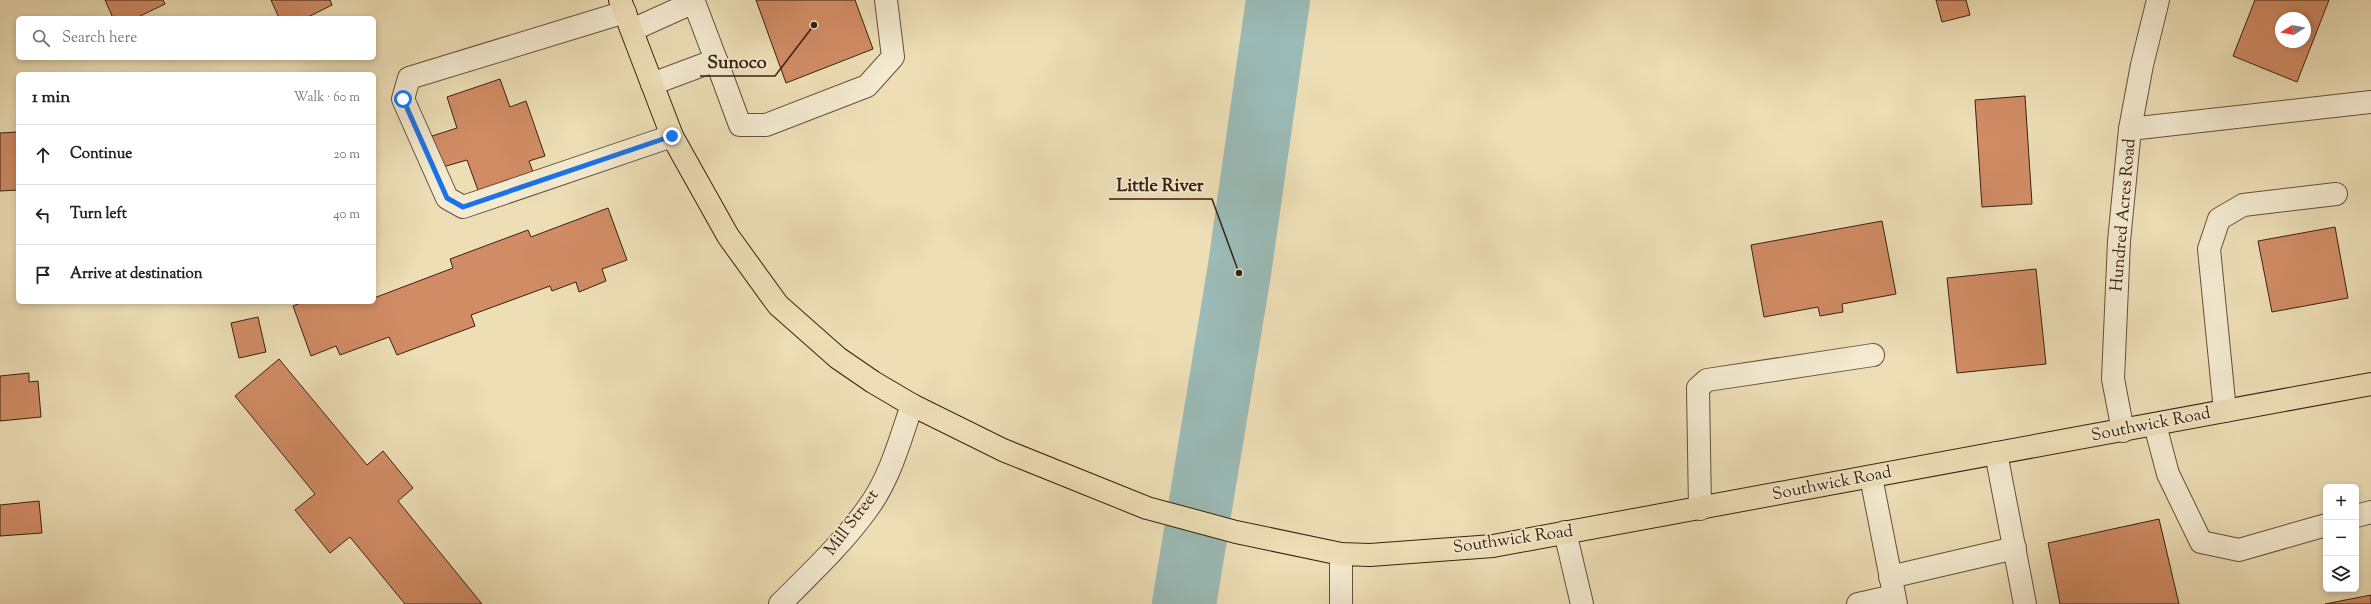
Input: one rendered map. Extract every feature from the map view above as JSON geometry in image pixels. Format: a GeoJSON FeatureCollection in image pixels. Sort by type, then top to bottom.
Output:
{"type":"FeatureCollection","features":[{"type":"Feature","properties":{"kind":"highway","name":"Southwick Road"},"geometry":{"type":"LineString","coordinates":[[626,14],[672,136],[728,236],[778,305],[838,358],[912,405],[968,434],[1147,508],[1236,532],[1341,554],[1370,555],[1493,546],[2123,431],[2371,384]]}},
{"type":"Feature","properties":{"kind":"street"},"geometry":{"type":"LineString","coordinates":[[672,136],[463,207],[447,198],[403,99],[410,78],[626,14],[694,1],[740,124],[766,125],[867,86],[893,57],[886,0]]}},
{"type":"Feature","properties":{"kind":"street","name":"Hundred Acres Road"},"geometry":{"type":"LineString","coordinates":[[2123,431],[2114,379],[2119,241],[2130,130],[2142,65],[2158,0]]}},
{"type":"Feature","properties":{"kind":"street"},"geometry":{"type":"LineString","coordinates":[[652,84],[716,60]]}},
{"type":"Feature","properties":{"kind":"street"},"geometry":{"type":"LineString","coordinates":[[2130,130],[2371,102]]}},
{"type":"Feature","properties":{"kind":"street"},"geometry":{"type":"LineString","coordinates":[[2225,412],[2209,249],[2219,219],[2243,205],[2336,194]]}},
{"type":"Feature","properties":{"kind":"street"},"geometry":{"type":"LineString","coordinates":[[1700,509],[1698,388],[1707,380],[1873,354]]}},
{"type":"Feature","properties":{"kind":"street","name":"Mill Street"},"geometry":{"type":"LineString","coordinates":[[780,604],[827,557],[868,507],[889,470],[912,405]]}},
{"type":"Feature","properties":{"kind":"street"},"geometry":{"type":"LineString","coordinates":[[2155,425],[2168,474],[2201,542],[2239,550],[2323,526]]}},
{"type":"Feature","properties":{"kind":"street"},"geometry":{"type":"LineString","coordinates":[[1996,453],[2025,604]]}},
{"type":"Feature","properties":{"kind":"street"},"geometry":{"type":"LineString","coordinates":[[1871,477],[1893,592]]}},
{"type":"Feature","properties":{"kind":"street"},"geometry":{"type":"LineString","coordinates":[[2359,515],[2371,512]]}},
{"type":"Feature","properties":{"kind":"street"},"geometry":{"type":"LineString","coordinates":[[1565,532],[1582,604]]}},
{"type":"Feature","properties":{"kind":"street"},"geometry":{"type":"LineString","coordinates":[[1858,604],[2015,548]]}},
{"type":"Feature","properties":{"kind":"street"},"geometry":{"type":"LineString","coordinates":[[1341,554],[1342,604]]}},
{"type":"Feature","properties":{"kind":"building"},"geometry":{"type":"Polygon","coordinates":[[[105,0],[163,0],[165,4],[140,16],[112,16],[105,0]]]}},
{"type":"Feature","properties":{"kind":"building"},"geometry":{"type":"Polygon","coordinates":[[[271,0],[330,0],[332,5],[310,16],[278,16],[271,0]]]}},
{"type":"Feature","properties":{"kind":"building"},"geometry":{"type":"Polygon","coordinates":[[[756,0],[855,0],[873,49],[786,83],[756,0]]]}},
{"type":"Feature","properties":{"kind":"building"},"geometry":{"type":"Polygon","coordinates":[[[1936,0],[1966,0],[1970,15],[1942,22],[1936,0]]]}},
{"type":"Feature","properties":{"kind":"building"},"geometry":{"type":"Polygon","coordinates":[[[2255,0],[2329,0],[2311,46],[2311,12],[2275,12],[2275,48],[2310,48],[2297,82],[2233,56],[2255,0]]]}},
{"type":"Feature","properties":{"kind":"building"},"geometry":{"type":"Polygon","coordinates":[[[500,79],[510,107],[526,101],[545,156],[529,161],[534,175],[479,193],[467,160],[443,167],[432,136],[457,128],[447,97],[500,79]]]}},
{"type":"Feature","properties":{"kind":"building"},"geometry":{"type":"Polygon","coordinates":[[[2025,96],[2032,204],[1982,207],[1975,100],[2025,96]]]}},
{"type":"Feature","properties":{"kind":"building"},"geometry":{"type":"Polygon","coordinates":[[[16,132],[16,190],[0,191],[0,133],[16,132]]]}},
{"type":"Feature","properties":{"kind":"building"},"geometry":{"type":"Polygon","coordinates":[[[608,208],[627,260],[602,269],[606,281],[579,292],[576,282],[552,291],[550,286],[471,315],[475,326],[397,355],[389,337],[340,355],[336,346],[311,356],[293,306],[298,304],[376,304],[376,297],[453,268],[450,259],[528,230],[531,237],[608,208]]]}},
{"type":"Feature","properties":{"kind":"building"},"geometry":{"type":"Polygon","coordinates":[[[1882,221],[1896,294],[1842,304],[1843,312],[1820,316],[1818,307],[1764,317],[1751,245],[1882,221]]]}},
{"type":"Feature","properties":{"kind":"building"},"geometry":{"type":"Polygon","coordinates":[[[2335,227],[2348,298],[2272,312],[2258,241],[2335,227]]]}},
{"type":"Feature","properties":{"kind":"building"},"geometry":{"type":"Polygon","coordinates":[[[2036,269],[2046,364],[1957,373],[1947,278],[2036,269]]]}},
{"type":"Feature","properties":{"kind":"building"},"geometry":{"type":"Polygon","coordinates":[[[258,317],[266,352],[239,358],[231,323],[258,317]]]}},
{"type":"Feature","properties":{"kind":"building"},"geometry":{"type":"Polygon","coordinates":[[[279,359],[367,465],[383,451],[413,488],[398,501],[482,604],[405,604],[350,537],[330,553],[295,510],[315,494],[235,396],[279,359]]]}},
{"type":"Feature","properties":{"kind":"building"},"geometry":{"type":"Polygon","coordinates":[[[29,373],[29,382],[38,381],[41,417],[0,421],[0,376],[29,373]]]}},
{"type":"Feature","properties":{"kind":"building"},"geometry":{"type":"Polygon","coordinates":[[[39,501],[42,533],[0,536],[0,505],[39,501]]]}},
{"type":"Feature","properties":{"kind":"building"},"geometry":{"type":"Polygon","coordinates":[[[2159,519],[2179,604],[2060,604],[2048,543],[2159,519]]]}},
{"type":"Feature","properties":{"kind":"building"},"geometry":{"type":"Polygon","coordinates":[[[2371,595],[2371,604],[2325,604],[2371,595]]]}},
{"type":"Feature","properties":{"kind":"waterway"},"geometry":{"type":"LineString","coordinates":[[1184,604],[1239,273],[1278,0]]}},
{"type":"Feature","properties":{"kind":"place","name":"Sunoco"},"geometry":{"type":"Point","coordinates":[814,25]}},
{"type":"Feature","properties":{"kind":"place","name":"Little River"},"geometry":{"type":"Point","coordinates":[1239,273]}},
{"type":"Feature","properties":{"kind":"route"},"geometry":{"type":"LineString","coordinates":[[403,99],[447,198],[463,207],[672,136]]}}]}
